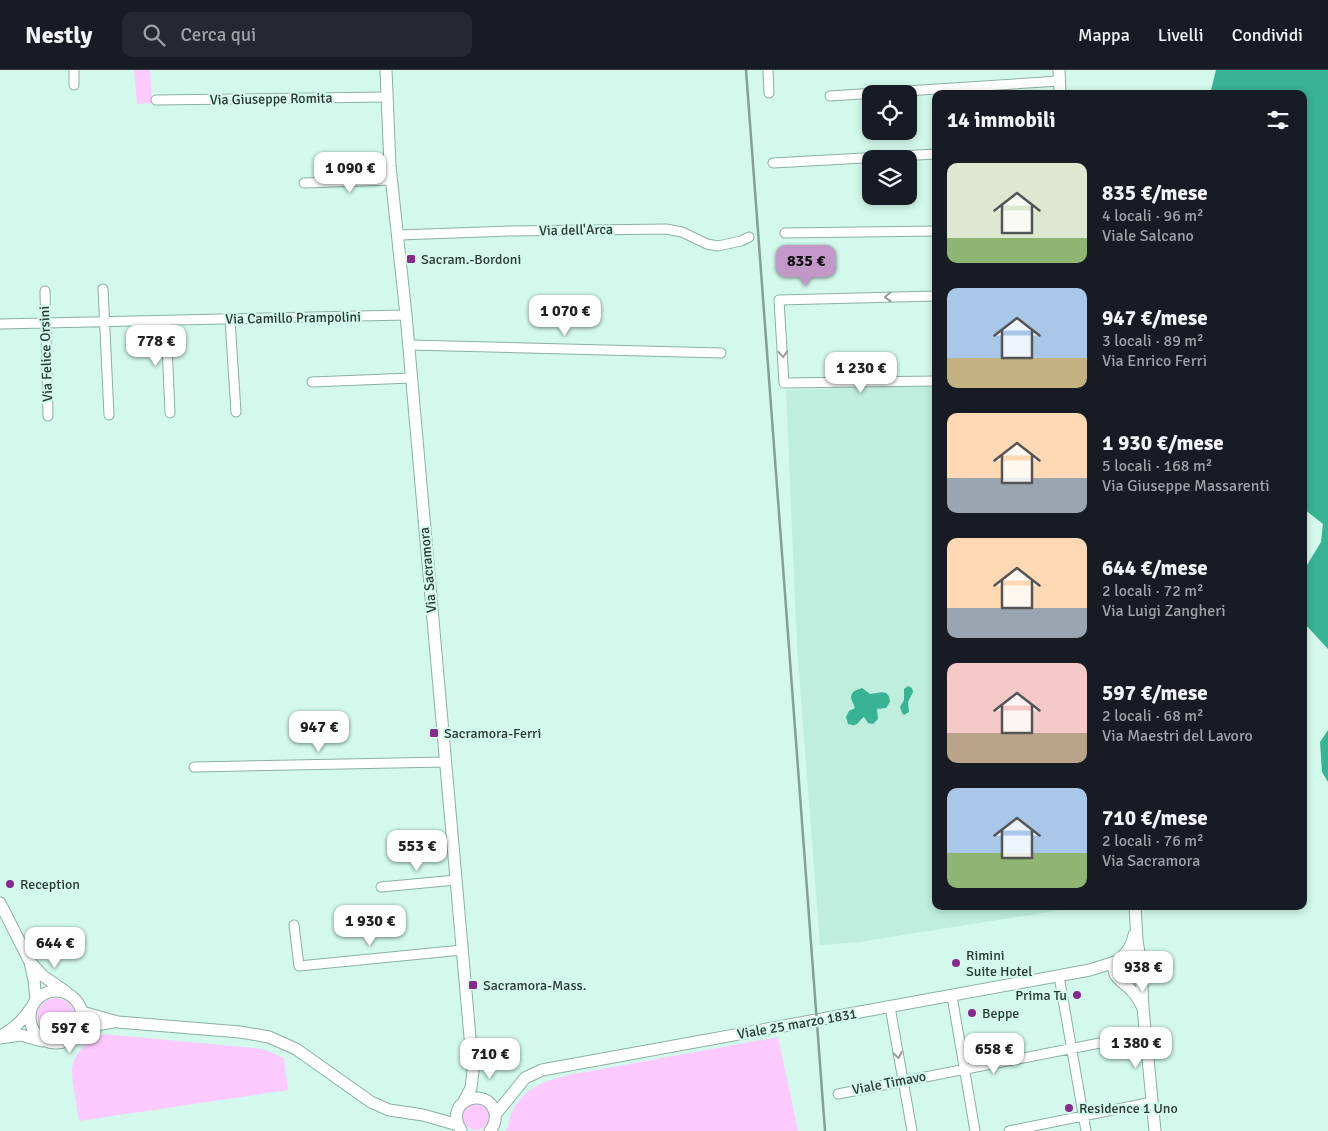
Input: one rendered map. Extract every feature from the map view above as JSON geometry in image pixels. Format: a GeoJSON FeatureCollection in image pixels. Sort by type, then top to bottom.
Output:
{"type":"FeatureCollection","features":[{"type":"Feature","properties":{"kind":"street"},"geometry":{"type":"LineString","coordinates":[[74,70],[74,85]]}},
{"type":"Feature","properties":{"kind":"street","name":"Via Sacramora"},"geometry":{"type":"LineString","coordinates":[[386,70],[392,180],[399,235],[473,1071],[471,1088],[457,1112]]}},
{"type":"Feature","properties":{"kind":"street"},"geometry":{"type":"LineString","coordinates":[[768,70],[769,93]]}},
{"type":"Feature","properties":{"kind":"street"},"geometry":{"type":"LineString","coordinates":[[830,96],[1059,75],[1060,90]]}},
{"type":"Feature","properties":{"kind":"street","name":"Via Giuseppe Romita"},"geometry":{"type":"LineString","coordinates":[[156,100],[386,97]]}},
{"type":"Feature","properties":{"kind":"street"},"geometry":{"type":"LineString","coordinates":[[773,164],[932,154]]}},
{"type":"Feature","properties":{"kind":"street"},"geometry":{"type":"LineString","coordinates":[[304,183],[392,180]]}},
{"type":"Feature","properties":{"kind":"street","name":"Via dell'Arca"},"geometry":{"type":"LineString","coordinates":[[399,235],[510,231],[666,229],[682,232],[707,244],[718,246],[741,241],[749,236]]}},
{"type":"Feature","properties":{"kind":"street"},"geometry":{"type":"LineString","coordinates":[[785,234],[932,231]]}},
{"type":"Feature","properties":{"kind":"street"},"geometry":{"type":"LineString","coordinates":[[103,290],[109,415]]}},
{"type":"Feature","properties":{"kind":"street","name":"Via Felice Orsini"},"geometry":{"type":"LineString","coordinates":[[44,291],[48,416]]}},
{"type":"Feature","properties":{"kind":"street"},"geometry":{"type":"LineString","coordinates":[[932,296],[779,300],[784,383],[932,381]]}},
{"type":"Feature","properties":{"kind":"street","name":"Via Camillo Prampolini"},"geometry":{"type":"LineString","coordinates":[[0,324],[406,315]]}},
{"type":"Feature","properties":{"kind":"street"},"geometry":{"type":"LineString","coordinates":[[230,319],[236,412]]}},
{"type":"Feature","properties":{"kind":"street"},"geometry":{"type":"LineString","coordinates":[[166,321],[170,413]]}},
{"type":"Feature","properties":{"kind":"street"},"geometry":{"type":"LineString","coordinates":[[409,345],[721,353]]}},
{"type":"Feature","properties":{"kind":"street"},"geometry":{"type":"LineString","coordinates":[[312,382],[411,378]]}},
{"type":"Feature","properties":{"kind":"street"},"geometry":{"type":"LineString","coordinates":[[194,767],[445,762]]}},
{"type":"Feature","properties":{"kind":"street"},"geometry":{"type":"LineString","coordinates":[[381,887],[456,880]]}},
{"type":"Feature","properties":{"kind":"street"},"geometry":{"type":"LineString","coordinates":[[0,904],[30,962],[34,980],[34,1003],[29,1017],[30,1024],[38,1037],[45,1041]]}},
{"type":"Feature","properties":{"kind":"street"},"geometry":{"type":"LineString","coordinates":[[1135,910],[1155,1131]]}},
{"type":"Feature","properties":{"kind":"street"},"geometry":{"type":"LineString","coordinates":[[1121,960],[1131,957],[1138,961],[1142,970],[1139,980],[1133,984],[1120,982],[1116,977],[1115,966],[1132,944],[1136,922]]}},
{"type":"Feature","properties":{"kind":"street"},"geometry":{"type":"LineString","coordinates":[[294,925],[298,966],[462,950]]}},
{"type":"Feature","properties":{"kind":"street","name":"Viale 25 marzo 1831"},"geometry":{"type":"LineString","coordinates":[[495,1115],[526,1078],[542,1070],[1059,976],[1090,970],[1121,960]]}},
{"type":"Feature","properties":{"kind":"street"},"geometry":{"type":"LineString","coordinates":[[0,1038],[21,1035],[53,1043],[69,1040],[76,1035],[80,1028],[82,1012],[74,997],[43,976],[30,962]]}},
{"type":"Feature","properties":{"kind":"street","name":"Viale 25 marzo 1831"},"geometry":{"type":"LineString","coordinates":[[1090,970],[1116,977]]}},
{"type":"Feature","properties":{"kind":"street"},"geometry":{"type":"LineString","coordinates":[[1059,976],[1086,1131]]}},
{"type":"Feature","properties":{"kind":"street"},"geometry":{"type":"LineString","coordinates":[[1126,984],[1138,998],[1143,1008]]}},
{"type":"Feature","properties":{"kind":"street"},"geometry":{"type":"LineString","coordinates":[[0,1038],[25,1017],[42,994],[51,991],[67,993]]}},
{"type":"Feature","properties":{"kind":"street"},"geometry":{"type":"LineString","coordinates":[[952,996],[975,1131]]}},
{"type":"Feature","properties":{"kind":"street"},"geometry":{"type":"LineString","coordinates":[[890,1007],[912,1131]]}},
{"type":"Feature","properties":{"kind":"street"},"geometry":{"type":"LineString","coordinates":[[82,1012],[118,1022],[240,1032],[269,1037],[296,1049],[371,1102],[389,1110],[423,1115],[460,1128],[457,1112],[423,1115]]}},
{"type":"Feature","properties":{"kind":"street"},"geometry":{"type":"LineString","coordinates":[[80,1028],[118,1022]]}},
{"type":"Feature","properties":{"kind":"street","name":"Viale Timavo"},"geometry":{"type":"LineString","coordinates":[[838,1094],[1146,1034]]}},
{"type":"Feature","properties":{"kind":"street","name":"Via Sacramora"},"geometry":{"type":"LineString","coordinates":[[473,1071],[486,1101],[495,1115]]}},
{"type":"Feature","properties":{"kind":"street","name":"Viale 25 marzo 1831"},"geometry":{"type":"LineString","coordinates":[[464,1101],[476,1098],[486,1101],[512,1094]]}},
{"type":"Feature","properties":{"kind":"street"},"geometry":{"type":"LineString","coordinates":[[1009,1131],[1152,1102]]}},
{"type":"Feature","properties":{"kind":"street"},"geometry":{"type":"LineString","coordinates":[[490,1131],[495,1121],[495,1115]]}},
{"type":"Feature","properties":{"kind":"shaded area"},"geometry":{"type":"Polygon","coordinates":[[[134,70],[150,70],[152,103],[137,104],[134,70]]]}},
{"type":"Feature","properties":{"kind":"shaded area"},"geometry":{"type":"Polygon","coordinates":[[[1216,70],[1328,70],[1328,649],[1307,626],[1307,565],[1321,542],[1323,524],[1307,511],[1307,90],[1211,90],[1216,70]]]}},
{"type":"Feature","properties":{"kind":"shaded area"},"geometry":{"type":"Polygon","coordinates":[[[932,386],[932,910],[1061,910],[860,942],[820,945],[797,647],[786,390],[932,386]]]}},
{"type":"Feature","properties":{"kind":"shaded area"},"geometry":{"type":"Polygon","coordinates":[[[908,686],[912,688],[913,692],[908,702],[909,712],[904,715],[900,707],[904,700],[904,689],[908,686]]]}},
{"type":"Feature","properties":{"kind":"shaded area"},"geometry":{"type":"Polygon","coordinates":[[[862,688],[870,694],[886,693],[890,702],[886,708],[877,709],[878,719],[873,724],[868,723],[864,717],[856,725],[848,724],[846,717],[849,711],[855,708],[851,696],[854,691],[862,688]]]}},
{"type":"Feature","properties":{"kind":"shaded area"},"geometry":{"type":"Polygon","coordinates":[[[1328,730],[1328,782],[1322,772],[1320,742],[1328,730]]]}},
{"type":"Feature","properties":{"kind":"shaded area"},"geometry":{"type":"Polygon","coordinates":[[[56,998],[70,1003],[75,1017],[70,1031],[56,1036],[42,1031],[37,1017],[42,1003],[56,998]]]}},
{"type":"Feature","properties":{"kind":"shaded area"},"geometry":{"type":"Polygon","coordinates":[[[104,1034],[263,1049],[284,1058],[288,1090],[79,1121],[73,1082],[73,1064],[79,1052],[88,1043],[104,1034]]]}},
{"type":"Feature","properties":{"kind":"shaded area"},"geometry":{"type":"Polygon","coordinates":[[[778,1037],[798,1131],[506,1131],[511,1114],[518,1103],[531,1090],[546,1082],[574,1074],[778,1037]]]}},
{"type":"Feature","properties":{"kind":"shaded area"},"geometry":{"type":"Polygon","coordinates":[[[476,1104],[485,1108],[489,1117],[485,1126],[476,1130],[467,1126],[463,1117],[467,1108],[476,1104]]]}},
{"type":"Feature","properties":{"kind":"railway"},"geometry":{"type":"LineString","coordinates":[[746,70],[825,1131]]}},
{"type":"Feature","properties":{"kind":"place","name":"Sacram.-Bordoni"},"geometry":{"type":"Point","coordinates":[411,259]}},
{"type":"Feature","properties":{"kind":"place","name":"Sacramora-Ferri"},"geometry":{"type":"Point","coordinates":[434,733]}},
{"type":"Feature","properties":{"kind":"place","name":"Reception"},"geometry":{"type":"Point","coordinates":[10,884]}},
{"type":"Feature","properties":{"kind":"place","name":"Rimini Suite Hotel"},"geometry":{"type":"Point","coordinates":[956,963]}},
{"type":"Feature","properties":{"kind":"place","name":"Sacramora-Mass."},"geometry":{"type":"Point","coordinates":[473,985]}},
{"type":"Feature","properties":{"kind":"place","name":"Prima Tu"},"geometry":{"type":"Point","coordinates":[1077,995]}},
{"type":"Feature","properties":{"kind":"place","name":"Beppe"},"geometry":{"type":"Point","coordinates":[972,1013]}},
{"type":"Feature","properties":{"kind":"place","name":"Residence 1 Uno"},"geometry":{"type":"Point","coordinates":[1069,1108]}}]}
